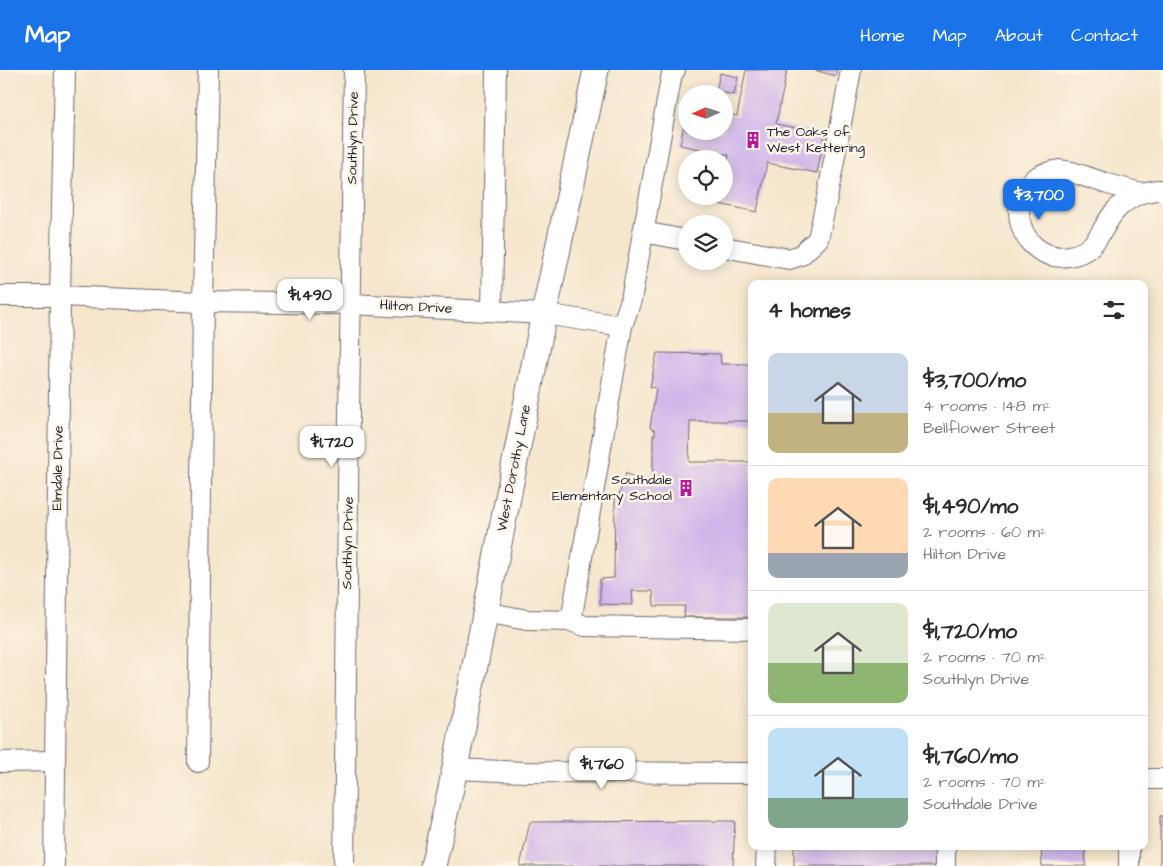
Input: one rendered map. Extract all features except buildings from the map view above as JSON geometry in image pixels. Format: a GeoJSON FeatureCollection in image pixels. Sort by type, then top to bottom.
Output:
{"type":"FeatureCollection","features":[{"type":"Feature","properties":{"kind":"main road","name":"West Dorothy Lane"},"geometry":{"type":"LineString","coordinates":[[433,866],[486,612],[544,314],[596,70]]}},
{"type":"Feature","properties":{"kind":"street","name":"Elmdale Drive"},"geometry":{"type":"LineString","coordinates":[[54,866],[60,296],[65,70]]}},
{"type":"Feature","properties":{"kind":"street"},"geometry":{"type":"LineString","coordinates":[[198,762],[203,302],[208,70]]}},
{"type":"Feature","properties":{"kind":"street","name":"Southlyn Drive"},"geometry":{"type":"LineString","coordinates":[[344,866],[354,70]]}},
{"type":"Feature","properties":{"kind":"street"},"geometry":{"type":"LineString","coordinates":[[492,311],[496,70]]}},
{"type":"Feature","properties":{"kind":"street"},"geometry":{"type":"LineString","coordinates":[[571,621],[622,326],[631,300],[672,73],[675,70]]}},
{"type":"Feature","properties":{"kind":"street"},"geometry":{"type":"LineString","coordinates":[[733,249],[789,259],[801,255],[818,239],[851,70]]}},
{"type":"Feature","properties":{"kind":"street"},"geometry":{"type":"LineString","coordinates":[[1141,193],[1072,172],[1060,170],[1048,172],[1037,177],[1028,185],[1021,196],[1019,208],[1020,221],[1027,238],[1039,250],[1050,256],[1063,257],[1075,255],[1087,250],[1096,241],[1116,209],[1127,200],[1141,193],[1163,190]]}},
{"type":"Feature","properties":{"kind":"street"},"geometry":{"type":"LineString","coordinates":[[643,232],[678,239]]}},
{"type":"Feature","properties":{"kind":"street","name":"Hilton Drive"},"geometry":{"type":"LineString","coordinates":[[0,296],[350,304],[544,314],[622,326]]}},
{"type":"Feature","properties":{"kind":"street"},"geometry":{"type":"LineString","coordinates":[[486,612],[527,620],[571,621],[585,626],[748,629]]}},
{"type":"Feature","properties":{"kind":"street"},"geometry":{"type":"LineString","coordinates":[[0,762],[54,761]]}},
{"type":"Feature","properties":{"kind":"street"},"geometry":{"type":"LineString","coordinates":[[454,769],[525,772],[748,773]]}},
{"type":"Feature","properties":{"kind":"street"},"geometry":{"type":"LineString","coordinates":[[1148,779],[1163,779]]}},
{"type":"Feature","properties":{"kind":"street"},"geometry":{"type":"LineString","coordinates":[[766,866],[767,850]]}},
{"type":"Feature","properties":{"kind":"street"},"geometry":{"type":"LineString","coordinates":[[944,866],[945,850]]}},
{"type":"Feature","properties":{"kind":"street"},"geometry":{"type":"LineString","coordinates":[[1129,850],[1129,866]]}},
{"type":"Feature","properties":{"kind":"place","name":"The Oaks of West Kettering"},"geometry":{"type":"Point","coordinates":[753,140]}},
{"type":"Feature","properties":{"kind":"place","name":"Southdale Elementary School"},"geometry":{"type":"Point","coordinates":[686,488]}}]}
